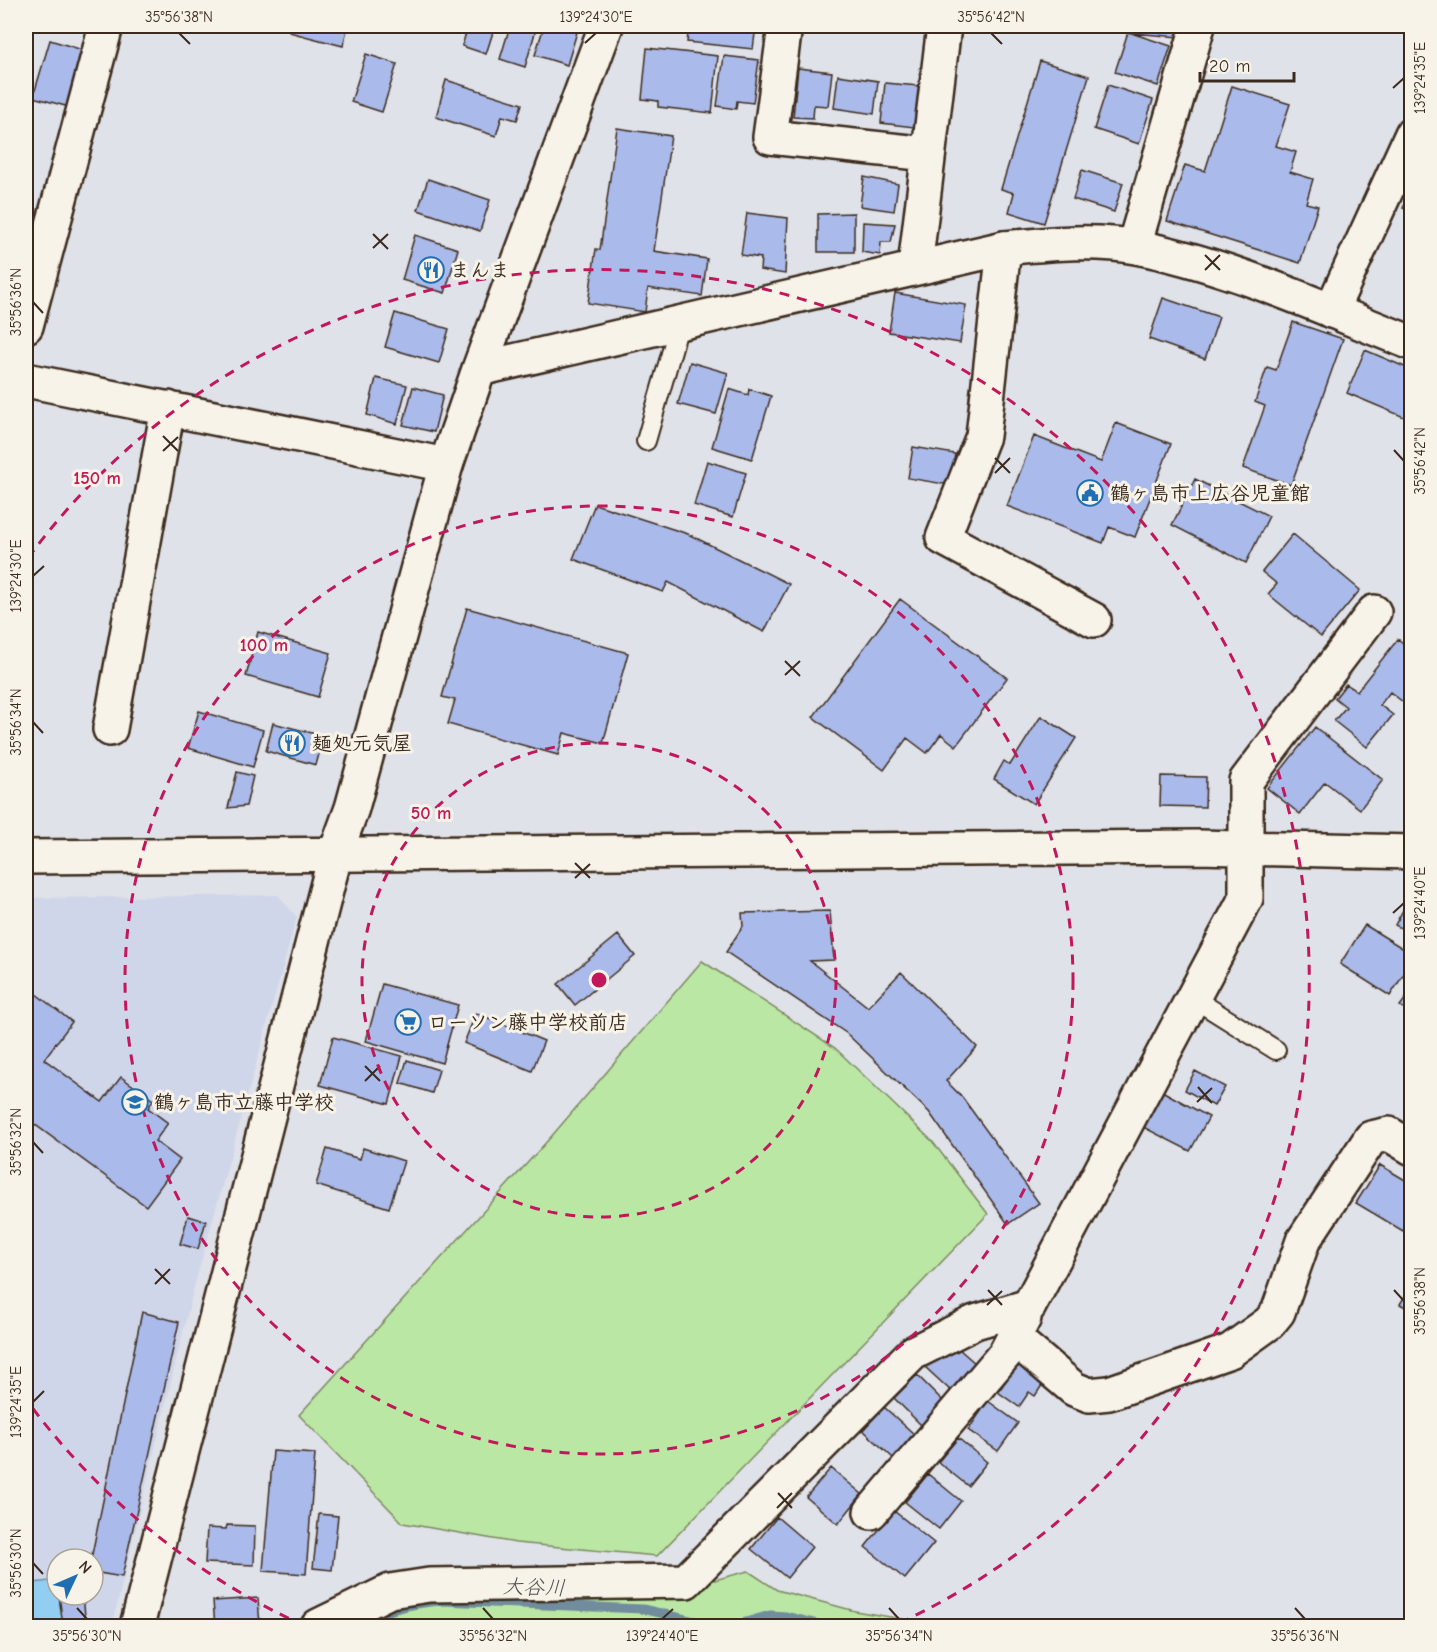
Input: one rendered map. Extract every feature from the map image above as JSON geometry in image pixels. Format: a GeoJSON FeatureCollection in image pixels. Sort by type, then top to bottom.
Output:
{"type":"FeatureCollection","features":[{"type":"Feature","properties":{"kind":"street"},"geometry":{"type":"LineString","coordinates":[[26,326],[106,26]]}},
{"type":"Feature","properties":{"kind":"street"},"geometry":{"type":"LineString","coordinates":[[137,1626],[336,852],[352,808],[446,465],[479,369],[606,26]]}},
{"type":"Feature","properties":{"kind":"street"},"geometry":{"type":"LineString","coordinates":[[785,26],[770,137],[928,154]]}},
{"type":"Feature","properties":{"kind":"street"},"geometry":{"type":"LineString","coordinates":[[915,267],[944,26]]}},
{"type":"Feature","properties":{"kind":"street"},"geometry":{"type":"LineString","coordinates":[[1134,246],[1198,26]]}},
{"type":"Feature","properties":{"kind":"street"},"geometry":{"type":"LineString","coordinates":[[1331,312],[1412,134]]}},
{"type":"Feature","properties":{"kind":"street"},"geometry":{"type":"LineString","coordinates":[[479,369],[1004,248],[1092,242],[1134,246],[1203,264],[1412,343]]}},
{"type":"Feature","properties":{"kind":"street"},"geometry":{"type":"LineString","coordinates":[[1004,248],[982,436],[944,538],[1094,620]]}},
{"type":"Feature","properties":{"kind":"street"},"geometry":{"type":"LineString","coordinates":[[26,380],[446,465]]}},
{"type":"Feature","properties":{"kind":"street"},"geometry":{"type":"LineString","coordinates":[[110,729],[168,408]]}},
{"type":"Feature","properties":{"kind":"street"},"geometry":{"type":"LineString","coordinates":[[871,1512],[1015,1339],[1029,1306],[1246,898],[1245,781],[1374,612]]}},
{"type":"Feature","properties":{"kind":"street"},"geometry":{"type":"LineString","coordinates":[[26,857],[336,852],[1247,848],[1412,852]]}},
{"type":"Feature","properties":{"kind":"street"},"geometry":{"type":"LineString","coordinates":[[1015,1339],[1074,1389],[1089,1395],[1109,1393],[1230,1351],[1252,1338],[1278,1312],[1303,1241],[1371,1138],[1389,1134],[1412,1148]]}},
{"type":"Feature","properties":{"kind":"street"},"geometry":{"type":"LineString","coordinates":[[318,1626],[390,1591],[429,1585],[686,1581],[913,1353],[975,1322],[1029,1306]]}},
{"type":"Feature","properties":{"kind":"lane"},"geometry":{"type":"LineString","coordinates":[[646,441],[680,322]]}},
{"type":"Feature","properties":{"kind":"lane"},"geometry":{"type":"LineString","coordinates":[[1193,998],[1256,1035],[1276,1050]]}},
{"type":"Feature","properties":{"kind":"shaded area","name":"鶴ヶ島市立藤中学校"},"geometry":{"type":"Polygon","coordinates":[[[278,895],[297,917],[194,1287],[112,1626],[26,1626],[26,898],[278,895]]]}},
{"type":"Feature","properties":{"kind":"green space"},"geometry":{"type":"Polygon","coordinates":[[[702,961],[835,1048],[932,1141],[988,1214],[657,1556],[516,1543],[403,1523],[299,1415],[550,1138],[702,961]]]}},
{"type":"Feature","properties":{"kind":"green space"},"geometry":{"type":"Polygon","coordinates":[[[748,1571],[777,1590],[855,1611],[943,1626],[360,1626],[407,1600],[651,1597],[748,1571]]]}},
{"type":"Feature","properties":{"kind":"water"},"geometry":{"type":"Polygon","coordinates":[[[45,1582],[45,1607],[61,1607],[63,1626],[26,1626],[26,1584],[45,1582]]]}},
{"type":"Feature","properties":{"kind":"building"},"geometry":{"type":"Polygon","coordinates":[[[290,26],[348,26],[343,46],[289,32],[290,26]]]}},
{"type":"Feature","properties":{"kind":"building"},"geometry":{"type":"Polygon","coordinates":[[[468,26],[495,26],[486,54],[462,46],[468,26]]]}},
{"type":"Feature","properties":{"kind":"building"},"geometry":{"type":"Polygon","coordinates":[[[510,26],[537,26],[525,67],[500,59],[510,26]]]}},
{"type":"Feature","properties":{"kind":"building"},"geometry":{"type":"Polygon","coordinates":[[[544,26],[577,32],[567,65],[535,55],[544,26]]]}},
{"type":"Feature","properties":{"kind":"building"},"geometry":{"type":"Polygon","coordinates":[[[663,26],[687,26],[686,34],[662,31],[663,26]]]}},
{"type":"Feature","properties":{"kind":"building"},"geometry":{"type":"Polygon","coordinates":[[[689,26],[756,26],[753,49],[687,42],[689,26]]]}},
{"type":"Feature","properties":{"kind":"building"},"geometry":{"type":"Polygon","coordinates":[[[1122,26],[1180,26],[1179,37],[1121,32],[1122,26]]]}},
{"type":"Feature","properties":{"kind":"building"},"geometry":{"type":"Polygon","coordinates":[[[1128,32],[1171,46],[1158,86],[1115,72],[1128,32]]]}},
{"type":"Feature","properties":{"kind":"building"},"geometry":{"type":"Polygon","coordinates":[[[50,40],[86,51],[69,107],[33,97],[50,40]]]}},
{"type":"Feature","properties":{"kind":"building"},"geometry":{"type":"Polygon","coordinates":[[[647,48],[718,56],[712,113],[658,107],[658,101],[642,99],[647,48]]]}},
{"type":"Feature","properties":{"kind":"building"},"geometry":{"type":"Polygon","coordinates":[[[366,54],[397,64],[382,112],[351,102],[366,54]]]}},
{"type":"Feature","properties":{"kind":"building"},"geometry":{"type":"Polygon","coordinates":[[[724,56],[759,60],[753,103],[737,101],[736,109],[717,106],[724,56]]]}},
{"type":"Feature","properties":{"kind":"building"},"geometry":{"type":"Polygon","coordinates":[[[1040,61],[1089,76],[1044,223],[1009,212],[1014,193],[1001,189],[1040,61]]]}},
{"type":"Feature","properties":{"kind":"building"},"geometry":{"type":"Polygon","coordinates":[[[798,68],[832,72],[828,106],[814,105],[813,118],[793,117],[798,68]]]}},
{"type":"Feature","properties":{"kind":"building"},"geometry":{"type":"Polygon","coordinates":[[[838,75],[878,81],[874,114],[834,108],[838,75]]]}},
{"type":"Feature","properties":{"kind":"building"},"geometry":{"type":"Polygon","coordinates":[[[446,80],[522,104],[517,120],[502,116],[496,136],[436,117],[446,80]]]}},
{"type":"Feature","properties":{"kind":"building"},"geometry":{"type":"Polygon","coordinates":[[[885,83],[919,86],[914,127],[881,123],[885,83]]]}},
{"type":"Feature","properties":{"kind":"building"},"geometry":{"type":"Polygon","coordinates":[[[1108,85],[1153,100],[1139,144],[1094,129],[1108,85]]]}},
{"type":"Feature","properties":{"kind":"building"},"geometry":{"type":"Polygon","coordinates":[[[1232,86],[1290,104],[1276,146],[1296,152],[1290,172],[1313,179],[1306,203],[1318,206],[1300,263],[1167,221],[1185,165],[1205,171],[1232,86]]]}},
{"type":"Feature","properties":{"kind":"building"},"geometry":{"type":"Polygon","coordinates":[[[617,128],[671,136],[654,251],[707,259],[702,296],[648,288],[645,312],[588,303],[596,249],[600,250],[617,128]]]}},
{"type":"Feature","properties":{"kind":"building"},"geometry":{"type":"Polygon","coordinates":[[[1082,170],[1123,183],[1114,212],[1073,199],[1082,170]]]}},
{"type":"Feature","properties":{"kind":"building"},"geometry":{"type":"Polygon","coordinates":[[[864,177],[898,184],[894,211],[860,206],[864,177]]]}},
{"type":"Feature","properties":{"kind":"building"},"geometry":{"type":"Polygon","coordinates":[[[428,179],[490,200],[480,231],[418,210],[428,179]]]}},
{"type":"Feature","properties":{"kind":"building"},"geometry":{"type":"Polygon","coordinates":[[[1412,188],[1412,212],[1403,208],[1412,188]]]}},
{"type":"Feature","properties":{"kind":"building"},"geometry":{"type":"Polygon","coordinates":[[[747,213],[788,218],[785,274],[760,270],[761,258],[741,255],[747,213]]]}},
{"type":"Feature","properties":{"kind":"building"},"geometry":{"type":"Polygon","coordinates":[[[854,213],[854,252],[818,252],[818,214],[854,213]]]}},
{"type":"Feature","properties":{"kind":"building"},"geometry":{"type":"Polygon","coordinates":[[[863,222],[895,224],[891,242],[881,242],[880,255],[862,252],[863,222]]]}},
{"type":"Feature","properties":{"kind":"building"},"geometry":{"type":"Polygon","coordinates":[[[415,235],[458,249],[445,293],[402,280],[415,235]]]}},
{"type":"Feature","properties":{"kind":"building"},"geometry":{"type":"Polygon","coordinates":[[[895,293],[966,305],[960,343],[889,332],[895,293]]]}},
{"type":"Feature","properties":{"kind":"building"},"geometry":{"type":"Polygon","coordinates":[[[1163,298],[1219,317],[1205,359],[1149,339],[1163,298]]]}},
{"type":"Feature","properties":{"kind":"building"},"geometry":{"type":"Polygon","coordinates":[[[395,313],[449,329],[439,363],[385,347],[395,313]]]}},
{"type":"Feature","properties":{"kind":"building"},"geometry":{"type":"Polygon","coordinates":[[[1293,322],[1343,339],[1291,485],[1243,468],[1265,406],[1255,402],[1267,367],[1276,370],[1293,322]]]}},
{"type":"Feature","properties":{"kind":"building"},"geometry":{"type":"Polygon","coordinates":[[[1365,350],[1412,370],[1411,420],[1347,393],[1365,350]]]}},
{"type":"Feature","properties":{"kind":"building"},"geometry":{"type":"Polygon","coordinates":[[[690,362],[728,373],[716,414],[678,404],[690,362]]]}},
{"type":"Feature","properties":{"kind":"building"},"geometry":{"type":"Polygon","coordinates":[[[376,378],[407,385],[397,424],[367,415],[376,378]]]}},
{"type":"Feature","properties":{"kind":"building"},"geometry":{"type":"Polygon","coordinates":[[[413,387],[443,395],[434,432],[403,425],[413,387]]]}},
{"type":"Feature","properties":{"kind":"building"},"geometry":{"type":"Polygon","coordinates":[[[729,389],[748,395],[749,389],[771,396],[752,459],[712,447],[729,389]]]}},
{"type":"Feature","properties":{"kind":"building"},"geometry":{"type":"Polygon","coordinates":[[[1116,423],[1171,444],[1135,537],[1109,527],[1103,543],[1007,506],[1034,436],[1101,462],[1116,423]]]}},
{"type":"Feature","properties":{"kind":"building"},"geometry":{"type":"Polygon","coordinates":[[[913,447],[955,454],[950,485],[908,478],[913,447]]]}},
{"type":"Feature","properties":{"kind":"building"},"geometry":{"type":"Polygon","coordinates":[[[707,461],[746,473],[733,517],[694,505],[707,461]]]}},
{"type":"Feature","properties":{"kind":"building"},"geometry":{"type":"Polygon","coordinates":[[[1195,479],[1269,516],[1246,563],[1172,525],[1195,479]]]}},
{"type":"Feature","properties":{"kind":"building"},"geometry":{"type":"Polygon","coordinates":[[[595,504],[688,534],[789,584],[764,632],[668,582],[663,592],[573,559],[595,504]]]}},
{"type":"Feature","properties":{"kind":"building"},"geometry":{"type":"Polygon","coordinates":[[[1293,534],[1360,590],[1321,637],[1268,594],[1277,584],[1262,572],[1293,534]]]}},
{"type":"Feature","properties":{"kind":"building"},"geometry":{"type":"Polygon","coordinates":[[[900,599],[1007,678],[956,746],[941,734],[927,753],[907,738],[884,770],[813,717],[900,599]]]}},
{"type":"Feature","properties":{"kind":"building"},"geometry":{"type":"Polygon","coordinates":[[[467,608],[628,653],[603,743],[564,733],[558,755],[448,724],[455,700],[442,697],[467,608]]]}},
{"type":"Feature","properties":{"kind":"building"},"geometry":{"type":"Polygon","coordinates":[[[258,632],[331,653],[318,697],[246,676],[258,632]]]}},
{"type":"Feature","properties":{"kind":"building"},"geometry":{"type":"Polygon","coordinates":[[[1398,639],[1412,650],[1412,709],[1390,692],[1380,705],[1393,715],[1367,747],[1334,721],[1346,707],[1335,698],[1346,684],[1357,691],[1398,639]]]}},
{"type":"Feature","properties":{"kind":"building"},"geometry":{"type":"Polygon","coordinates":[[[199,711],[263,730],[253,767],[188,748],[199,711]]]}},
{"type":"Feature","properties":{"kind":"building"},"geometry":{"type":"Polygon","coordinates":[[[1041,716],[1076,738],[1034,804],[994,779],[1004,761],[1010,765],[1041,716]]]}},
{"type":"Feature","properties":{"kind":"building"},"geometry":{"type":"Polygon","coordinates":[[[273,723],[324,736],[316,765],[266,751],[273,723]]]}},
{"type":"Feature","properties":{"kind":"building"},"geometry":{"type":"Polygon","coordinates":[[[1315,727],[1383,780],[1360,809],[1325,782],[1300,814],[1267,788],[1315,727]]]}},
{"type":"Feature","properties":{"kind":"building"},"geometry":{"type":"Polygon","coordinates":[[[237,772],[253,776],[246,806],[228,808],[237,772]]]}},
{"type":"Feature","properties":{"kind":"building"},"geometry":{"type":"Polygon","coordinates":[[[1161,776],[1206,777],[1205,807],[1160,806],[1161,776]]]}},
{"type":"Feature","properties":{"kind":"building"},"geometry":{"type":"Polygon","coordinates":[[[1410,897],[1412,898],[1412,934],[1395,925],[1410,897]]]}},
{"type":"Feature","properties":{"kind":"building"},"geometry":{"type":"Polygon","coordinates":[[[830,911],[834,960],[810,961],[868,1007],[901,972],[977,1047],[946,1081],[962,1097],[1039,1203],[1008,1224],[929,1112],[846,1033],[726,952],[743,926],[742,913],[830,911]]]}},
{"type":"Feature","properties":{"kind":"building"},"geometry":{"type":"Polygon","coordinates":[[[1365,925],[1412,954],[1412,961],[1390,996],[1340,964],[1365,925]]]}},
{"type":"Feature","properties":{"kind":"building"},"geometry":{"type":"Polygon","coordinates":[[[618,935],[635,956],[575,1005],[558,984],[618,935]]]}},
{"type":"Feature","properties":{"kind":"building"},"geometry":{"type":"Polygon","coordinates":[[[382,984],[458,1005],[442,1063],[366,1041],[382,984]]]}},
{"type":"Feature","properties":{"kind":"building"},"geometry":{"type":"Polygon","coordinates":[[[31,990],[72,1022],[44,1059],[102,1102],[121,1077],[153,1100],[148,1108],[168,1123],[155,1141],[180,1160],[146,1206],[26,1118],[26,998],[31,990]]]}},
{"type":"Feature","properties":{"kind":"building"},"geometry":{"type":"Polygon","coordinates":[[[1412,990],[1412,1014],[1400,1006],[1412,990]]]}},
{"type":"Feature","properties":{"kind":"building"},"geometry":{"type":"Polygon","coordinates":[[[476,1013],[544,1041],[532,1071],[464,1043],[476,1013]]]}},
{"type":"Feature","properties":{"kind":"building"},"geometry":{"type":"Polygon","coordinates":[[[333,1037],[402,1056],[389,1104],[320,1085],[333,1037]]]}},
{"type":"Feature","properties":{"kind":"building"},"geometry":{"type":"Polygon","coordinates":[[[407,1060],[439,1070],[432,1093],[400,1083],[407,1060]]]}},
{"type":"Feature","properties":{"kind":"building"},"geometry":{"type":"Polygon","coordinates":[[[1195,1071],[1225,1087],[1214,1106],[1185,1090],[1195,1071]]]}},
{"type":"Feature","properties":{"kind":"building"},"geometry":{"type":"Polygon","coordinates":[[[1162,1091],[1209,1117],[1190,1151],[1143,1127],[1162,1091]]]}},
{"type":"Feature","properties":{"kind":"building"},"geometry":{"type":"Polygon","coordinates":[[[363,1148],[404,1161],[389,1208],[316,1185],[327,1149],[360,1159],[363,1148]]]}},
{"type":"Feature","properties":{"kind":"building"},"geometry":{"type":"Polygon","coordinates":[[[1380,1165],[1412,1184],[1412,1217],[1403,1231],[1356,1203],[1380,1165]]]}},
{"type":"Feature","properties":{"kind":"building"},"geometry":{"type":"Polygon","coordinates":[[[188,1216],[206,1221],[198,1249],[180,1244],[188,1216]]]}},
{"type":"Feature","properties":{"kind":"building"},"geometry":{"type":"Polygon","coordinates":[[[1412,1285],[1412,1311],[1400,1304],[1412,1285]]]}},
{"type":"Feature","properties":{"kind":"building"},"geometry":{"type":"Polygon","coordinates":[[[142,1312],[179,1322],[122,1577],[105,1574],[105,1547],[93,1547],[142,1312]]]}},
{"type":"Feature","properties":{"kind":"building"},"geometry":{"type":"Polygon","coordinates":[[[950,1341],[976,1364],[951,1391],[925,1367],[950,1341]]]}},
{"type":"Feature","properties":{"kind":"building"},"geometry":{"type":"Polygon","coordinates":[[[1024,1355],[1050,1373],[1035,1396],[1029,1392],[1019,1407],[998,1392],[1024,1355]]]}},
{"type":"Feature","properties":{"kind":"building"},"geometry":{"type":"Polygon","coordinates":[[[917,1375],[945,1403],[922,1426],[894,1398],[917,1375]]]}},
{"type":"Feature","properties":{"kind":"building"},"geometry":{"type":"Polygon","coordinates":[[[988,1401],[1018,1423],[998,1451],[968,1430],[988,1401]]]}},
{"type":"Feature","properties":{"kind":"building"},"geometry":{"type":"Polygon","coordinates":[[[884,1407],[914,1434],[893,1458],[863,1430],[884,1407]]]}},
{"type":"Feature","properties":{"kind":"building"},"geometry":{"type":"Polygon","coordinates":[[[958,1438],[987,1462],[968,1486],[938,1462],[958,1438]]]}},
{"type":"Feature","properties":{"kind":"building"},"geometry":{"type":"Polygon","coordinates":[[[273,1451],[315,1454],[306,1574],[263,1571],[273,1451]]]}},
{"type":"Feature","properties":{"kind":"building"},"geometry":{"type":"Polygon","coordinates":[[[831,1468],[862,1494],[838,1524],[806,1497],[831,1468]]]}},
{"type":"Feature","properties":{"kind":"building"},"geometry":{"type":"Polygon","coordinates":[[[928,1474],[961,1501],[939,1529],[905,1502],[928,1474]]]}},
{"type":"Feature","properties":{"kind":"building"},"geometry":{"type":"Polygon","coordinates":[[[894,1511],[934,1543],[905,1579],[865,1547],[894,1511]]]}},
{"type":"Feature","properties":{"kind":"building"},"geometry":{"type":"Polygon","coordinates":[[[319,1514],[338,1516],[332,1570],[313,1568],[319,1514]]]}},
{"type":"Feature","properties":{"kind":"building"},"geometry":{"type":"Polygon","coordinates":[[[777,1517],[812,1547],[787,1578],[751,1549],[777,1517]]]}},
{"type":"Feature","properties":{"kind":"building"},"geometry":{"type":"Polygon","coordinates":[[[227,1525],[255,1526],[254,1565],[205,1563],[207,1528],[226,1529],[227,1525]]]}},
{"type":"Feature","properties":{"kind":"building"},"geometry":{"type":"Polygon","coordinates":[[[258,1598],[260,1626],[215,1626],[213,1601],[258,1598]]]}},
{"type":"Feature","properties":{"kind":"building"},"geometry":{"type":"Polygon","coordinates":[[[61,1607],[84,1607],[86,1626],[63,1626],[61,1607]]]}},
{"type":"Feature","properties":{"kind":"waterway","name":"大谷川"},"geometry":{"type":"LineString","coordinates":[[355,1626],[397,1608],[442,1601],[643,1609],[715,1626]]}},
{"type":"Feature","properties":{"kind":"waterway","name":"大谷川"},"geometry":{"type":"LineString","coordinates":[[732,1626],[770,1615],[786,1616],[826,1626]]}},
{"type":"Feature","properties":{"kind":"place","name":"まんま"},"geometry":{"type":"Point","coordinates":[431,270]}},
{"type":"Feature","properties":{"kind":"place","name":"鶴ヶ島市上広谷児童館"},"geometry":{"type":"Point","coordinates":[1090,493]}},
{"type":"Feature","properties":{"kind":"place","name":"麺処元気屋"},"geometry":{"type":"Point","coordinates":[292,743]}},
{"type":"Feature","properties":{"kind":"place","name":"ローソン藤中学校前店"},"geometry":{"type":"Point","coordinates":[408,1022]}},
{"type":"Feature","properties":{"kind":"place","name":"鶴ヶ島市立藤中学校"},"geometry":{"type":"Point","coordinates":[135,1102]}}]}
